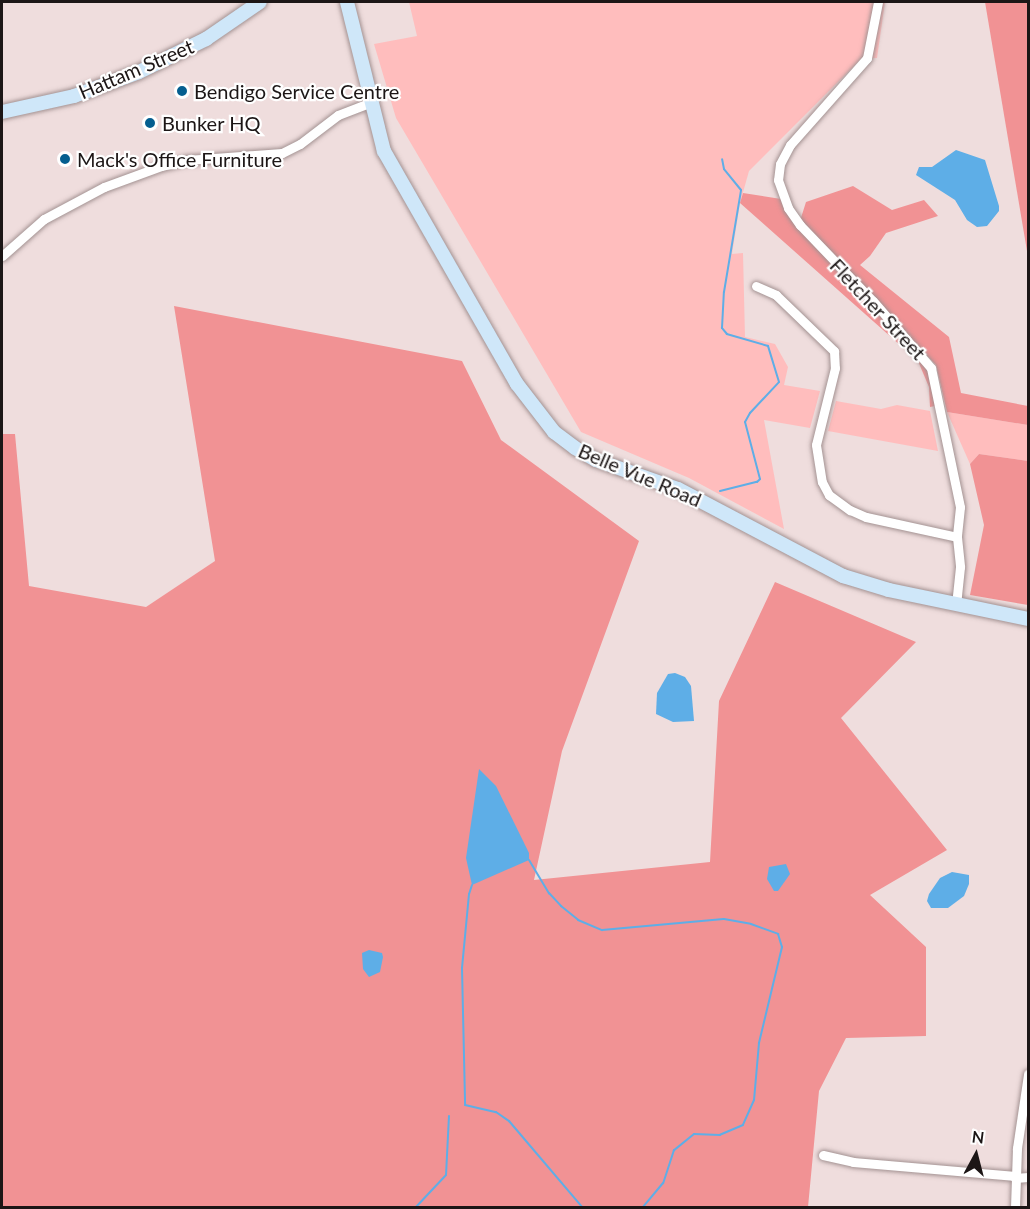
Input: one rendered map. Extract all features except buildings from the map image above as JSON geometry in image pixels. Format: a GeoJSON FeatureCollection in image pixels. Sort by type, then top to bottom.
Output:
{"type":"FeatureCollection","features":[{"type":"Feature","properties":{"kind":"street","name":"Hattam Street"},"geometry":{"type":"LineString","coordinates":[[2,112],[74,96],[148,68],[206,39],[260,2]]}},
{"type":"Feature","properties":{"kind":"street","name":"Belle Vue Road"},"geometry":{"type":"LineString","coordinates":[[347,2],[370,103],[384,151],[413,206],[517,384],[554,432],[596,460],[678,489],[843,576],[956,604],[1028,618]]}},
{"type":"Feature","properties":{"kind":"street","name":"Fletcher Street"},"geometry":{"type":"LineString","coordinates":[[878,2],[867,58],[790,145],[780,164],[778,180],[783,197],[800,225],[873,301],[932,368],[960,507],[957,537],[960,567],[956,604]]}},
{"type":"Feature","properties":{"kind":"street"},"geometry":{"type":"LineString","coordinates":[[2,256],[50,214],[104,187],[154,168],[187,160],[282,153],[300,144],[338,115],[370,103]]}},
{"type":"Feature","properties":{"kind":"street"},"geometry":{"type":"LineString","coordinates":[[756,286],[776,295],[834,351],[835,368],[816,445],[822,482],[829,495],[849,510],[866,517],[957,537]]}},
{"type":"Feature","properties":{"kind":"street"},"geometry":{"type":"LineString","coordinates":[[1015,1208],[1015,1177],[1023,1094],[1029,1074]]}},
{"type":"Feature","properties":{"kind":"street"},"geometry":{"type":"LineString","coordinates":[[823,1155],[853,1162],[1029,1177]]}},
{"type":"Feature","properties":{"kind":"shaded area"},"geometry":{"type":"Polygon","coordinates":[[[409,2],[885,2],[877,58],[862,58],[749,171],[740,203],[732,254],[743,253],[745,337],[775,344],[788,367],[784,385],[820,391],[810,428],[764,420],[784,529],[689,478],[581,432],[396,118],[374,44],[417,36],[409,2]]]}},
{"type":"Feature","properties":{"kind":"shaded area"},"geometry":{"type":"Polygon","coordinates":[[[985,2],[1028,2],[1028,257],[985,2]]]}},
{"type":"Feature","properties":{"kind":"shaded area"},"geometry":{"type":"Polygon","coordinates":[[[853,186],[892,210],[924,200],[938,216],[886,233],[870,256],[860,265],[949,337],[961,393],[1028,406],[1028,425],[947,412],[936,365],[800,221],[806,202],[853,186]]]}},
{"type":"Feature","properties":{"kind":"shaded area"},"geometry":{"type":"Polygon","coordinates":[[[743,193],[781,199],[932,374],[935,406],[930,407],[929,387],[918,361],[740,203],[743,193]]]}},
{"type":"Feature","properties":{"kind":"shaded area"},"geometry":{"type":"Polygon","coordinates":[[[174,306],[462,361],[501,440],[639,541],[562,751],[534,880],[710,862],[719,701],[775,582],[916,642],[841,718],[947,850],[870,895],[926,947],[926,1036],[846,1038],[819,1091],[808,1207],[2,1207],[2,434],[15,434],[29,586],[146,607],[215,561],[174,306]]]}},
{"type":"Feature","properties":{"kind":"shaded area"},"geometry":{"type":"Polygon","coordinates":[[[836,401],[881,409],[897,405],[930,411],[938,451],[828,431],[836,401]]]}},
{"type":"Feature","properties":{"kind":"shaded area"},"geometry":{"type":"Polygon","coordinates":[[[947,412],[1028,425],[1028,461],[979,454],[970,464],[947,412]]]}},
{"type":"Feature","properties":{"kind":"shaded area"},"geometry":{"type":"Polygon","coordinates":[[[979,454],[1028,461],[1028,605],[970,595],[984,525],[970,464],[979,454]]]}},
{"type":"Feature","properties":{"kind":"water"},"geometry":{"type":"Polygon","coordinates":[[[956,150],[985,160],[999,206],[999,211],[987,226],[977,227],[967,220],[955,200],[916,175],[919,167],[932,167],[956,150]]]}},
{"type":"Feature","properties":{"kind":"water"},"geometry":{"type":"Polygon","coordinates":[[[675,673],[685,677],[691,686],[694,721],[673,722],[656,714],[657,693],[668,674],[675,673]]]}},
{"type":"Feature","properties":{"kind":"water"},"geometry":{"type":"Polygon","coordinates":[[[479,769],[496,786],[529,853],[529,860],[472,885],[466,858],[479,769]]]}},
{"type":"Feature","properties":{"kind":"water"},"geometry":{"type":"Polygon","coordinates":[[[786,864],[790,874],[778,891],[774,891],[767,879],[769,867],[786,864]]]}},
{"type":"Feature","properties":{"kind":"water"},"geometry":{"type":"Polygon","coordinates":[[[952,872],[969,875],[969,884],[964,896],[948,908],[931,908],[927,901],[929,894],[940,878],[952,872]]]}},
{"type":"Feature","properties":{"kind":"water"},"geometry":{"type":"Polygon","coordinates":[[[369,950],[382,953],[383,957],[380,972],[369,977],[363,969],[362,953],[369,950]]]}},
{"type":"Feature","properties":{"kind":"waterway"},"geometry":{"type":"LineString","coordinates":[[720,491],[757,482],[760,479],[745,422],[750,413],[779,382],[768,346],[727,334],[722,328],[724,292],[741,190],[724,169],[722,159]]}},
{"type":"Feature","properties":{"kind":"waterway"},"geometry":{"type":"LineString","coordinates":[[529,860],[549,893],[561,906],[578,920],[602,930],[724,919],[751,924],[778,934],[782,947],[759,1043],[754,1100],[743,1125],[720,1135],[694,1134],[674,1150],[663,1183],[642,1208]]}},
{"type":"Feature","properties":{"kind":"waterway"},"geometry":{"type":"LineString","coordinates":[[472,885],[469,894],[462,968],[465,1105],[496,1112],[509,1121],[583,1208]]}},
{"type":"Feature","properties":{"kind":"waterway"},"geometry":{"type":"LineString","coordinates":[[415,1208],[446,1175],[449,1116]]}},
{"type":"Feature","properties":{"kind":"place","name":"Bendigo Service Centre"},"geometry":{"type":"Point","coordinates":[182,91]}},
{"type":"Feature","properties":{"kind":"place","name":"Bunker HQ"},"geometry":{"type":"Point","coordinates":[150,123]}},
{"type":"Feature","properties":{"kind":"place","name":"Mack's Office Furniture"},"geometry":{"type":"Point","coordinates":[65,159]}}]}
